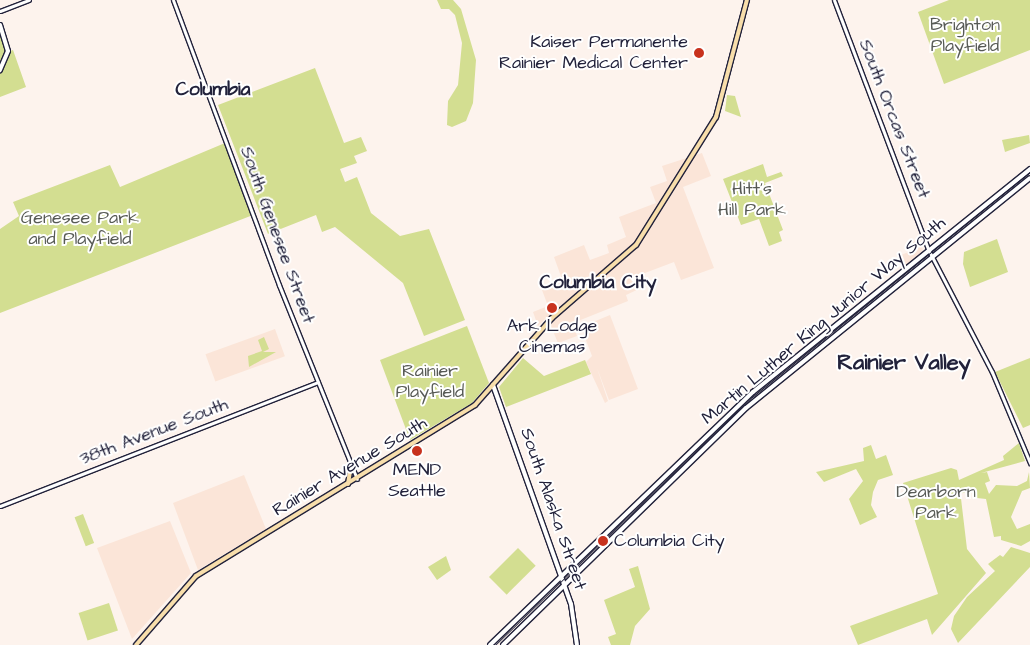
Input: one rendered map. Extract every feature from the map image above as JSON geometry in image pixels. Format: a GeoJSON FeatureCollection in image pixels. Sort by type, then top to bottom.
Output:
{"type":"FeatureCollection","features":[{"type":"Feature","properties":{"kind":"main road","name":"Rainier Avenue South"},"geometry":{"type":"LineString","coordinates":[[136,645],[196,576],[463,414],[493,385],[547,323],[630,251],[647,231],[716,117],[747,0]]}},
{"type":"Feature","properties":{"kind":"main road"},"geometry":{"type":"LineString","coordinates":[[0,25],[8,51],[0,70]]}},
{"type":"Feature","properties":{"kind":"main road","name":"Martin Luther King Junior Way South"},"geometry":{"type":"LineString","coordinates":[[490,645],[561,574],[753,392],[1030,169]]}},
{"type":"Feature","properties":{"kind":"main road","name":"Martin Luther King Junior Way South"},"geometry":{"type":"LineString","coordinates":[[503,645],[746,408],[1030,178]]}},
{"type":"Feature","properties":{"kind":"main road","name":"South Alaska Street"},"geometry":{"type":"LineString","coordinates":[[493,385],[576,619],[577,645]]}},
{"type":"Feature","properties":{"kind":"main road"},"geometry":{"type":"LineString","coordinates":[[348,485],[351,464]]}},
{"type":"Feature","properties":{"kind":"street"},"geometry":{"type":"LineString","coordinates":[[0,11],[28,0]]}},
{"type":"Feature","properties":{"kind":"street","name":"South Genesee Street"},"geometry":{"type":"LineString","coordinates":[[173,0],[318,382],[357,479]]}},
{"type":"Feature","properties":{"kind":"street","name":"South Orcas Street"},"geometry":{"type":"LineString","coordinates":[[834,0],[932,259],[992,372],[1030,463]]}},
{"type":"Feature","properties":{"kind":"street","name":"38th Avenue South"},"geometry":{"type":"LineString","coordinates":[[0,506],[318,382]]}},
{"type":"Feature","properties":{"kind":"shaded area"},"geometry":{"type":"Polygon","coordinates":[[[702,153],[711,176],[683,187],[714,268],[681,280],[674,262],[637,276],[641,288],[626,295],[628,301],[573,323],[577,336],[558,343],[547,317],[538,326],[533,312],[548,306],[542,290],[563,282],[554,257],[584,245],[590,260],[609,253],[607,245],[626,237],[619,217],[656,203],[650,187],[667,181],[662,166],[702,153]]]}},
{"type":"Feature","properties":{"kind":"shaded area"},"geometry":{"type":"Polygon","coordinates":[[[920,239],[923,251],[905,267],[901,255],[911,251],[908,244],[920,239]]]}},
{"type":"Feature","properties":{"kind":"shaded area"},"geometry":{"type":"Polygon","coordinates":[[[610,315],[638,389],[609,400],[597,368],[608,401],[605,403],[586,362],[592,356],[581,327],[610,315]]]}},
{"type":"Feature","properties":{"kind":"shaded area"},"geometry":{"type":"Polygon","coordinates":[[[275,329],[285,356],[215,382],[205,354],[275,329]]]}},
{"type":"Feature","properties":{"kind":"shaded area"},"geometry":{"type":"Polygon","coordinates":[[[244,475],[266,529],[198,570],[173,503],[244,475]]]}},
{"type":"Feature","properties":{"kind":"shaded area"},"geometry":{"type":"Polygon","coordinates":[[[170,521],[191,573],[132,639],[97,548],[170,521]]]}},
{"type":"Feature","properties":{"kind":"green space"},"geometry":{"type":"Polygon","coordinates":[[[437,0],[453,0],[461,9],[476,60],[473,103],[466,121],[452,127],[447,125],[448,101],[458,85],[462,43],[455,15],[449,9],[441,9],[437,0]]]}},
{"type":"Feature","properties":{"kind":"green space","name":"Brighton Playfield"},"geometry":{"type":"Polygon","coordinates":[[[949,0],[1030,0],[1030,50],[944,84],[918,12],[949,0]]]}},
{"type":"Feature","properties":{"kind":"green space"},"geometry":{"type":"Polygon","coordinates":[[[0,29],[7,52],[13,50],[26,87],[0,97],[0,29]]]}},
{"type":"Feature","properties":{"kind":"green space"},"geometry":{"type":"Polygon","coordinates":[[[315,68],[344,143],[361,137],[367,151],[354,156],[357,163],[340,169],[345,182],[357,177],[371,213],[400,236],[429,229],[465,320],[424,336],[403,283],[335,227],[322,232],[316,215],[268,234],[218,105],[315,68]]]}},
{"type":"Feature","properties":{"kind":"green space"},"geometry":{"type":"Polygon","coordinates":[[[727,95],[735,96],[741,117],[725,111],[727,95]]]}},
{"type":"Feature","properties":{"kind":"green space"},"geometry":{"type":"Polygon","coordinates":[[[1029,135],[1030,143],[1005,152],[1002,140],[1029,135]]]}},
{"type":"Feature","properties":{"kind":"green space","name":"Genesee Park and Playfield"},"geometry":{"type":"Polygon","coordinates":[[[225,143],[253,215],[0,313],[0,229],[19,216],[13,202],[110,165],[120,187],[225,143]]]}},
{"type":"Feature","properties":{"kind":"green space","name":"Hitt's Hill Park"},"geometry":{"type":"Polygon","coordinates":[[[763,164],[767,177],[781,172],[783,176],[765,183],[783,230],[779,232],[782,241],[769,246],[759,219],[741,225],[723,179],[763,164]]]}},
{"type":"Feature","properties":{"kind":"green space"},"geometry":{"type":"Polygon","coordinates":[[[997,239],[1008,272],[970,287],[963,264],[964,252],[997,239]]]}},
{"type":"Feature","properties":{"kind":"green space","name":"Rainier Playfield"},"geometry":{"type":"Polygon","coordinates":[[[467,326],[489,383],[472,403],[410,440],[380,360],[467,326]]]}},
{"type":"Feature","properties":{"kind":"green space"},"geometry":{"type":"Polygon","coordinates":[[[264,337],[269,349],[263,352],[276,352],[249,367],[248,356],[262,351],[258,340],[264,337]]]}},
{"type":"Feature","properties":{"kind":"green space"},"geometry":{"type":"Polygon","coordinates":[[[523,358],[544,376],[585,360],[591,374],[506,407],[499,387],[523,358]]]}},
{"type":"Feature","properties":{"kind":"green space"},"geometry":{"type":"Polygon","coordinates":[[[1030,358],[1030,425],[1023,428],[995,372],[1030,358]]]}},
{"type":"Feature","properties":{"kind":"green space","name":"Dearborn Park"},"geometry":{"type":"Polygon","coordinates":[[[1019,443],[1025,461],[981,473],[987,472],[990,481],[985,483],[989,494],[996,485],[1017,486],[1027,481],[1029,472],[1030,488],[1022,491],[1011,517],[1017,529],[1030,524],[1030,541],[1021,546],[1001,540],[1001,536],[994,537],[986,499],[977,498],[976,491],[961,493],[960,490],[967,549],[986,573],[932,635],[927,619],[858,645],[850,626],[938,594],[903,483],[951,468],[957,470],[959,480],[1004,460],[1003,456],[1019,443]]]}},
{"type":"Feature","properties":{"kind":"green space"},"geometry":{"type":"Polygon","coordinates":[[[871,445],[876,459],[886,455],[893,475],[878,480],[873,492],[871,505],[877,517],[860,525],[849,499],[863,481],[856,469],[824,482],[816,472],[864,461],[863,448],[871,445]]]}},
{"type":"Feature","properties":{"kind":"green space"},"geometry":{"type":"Polygon","coordinates":[[[83,514],[94,543],[86,546],[75,517],[83,514]]]}},
{"type":"Feature","properties":{"kind":"green space"},"geometry":{"type":"Polygon","coordinates":[[[1011,547],[1030,553],[1030,567],[958,643],[951,629],[954,616],[967,597],[995,571],[988,564],[1000,555],[1003,557],[1011,547]]]}},
{"type":"Feature","properties":{"kind":"green space"},"geometry":{"type":"Polygon","coordinates":[[[518,548],[536,566],[507,595],[489,577],[518,548]]]}},
{"type":"Feature","properties":{"kind":"green space"},"geometry":{"type":"Polygon","coordinates":[[[446,556],[451,570],[437,580],[428,567],[446,556]]]}},
{"type":"Feature","properties":{"kind":"green space"},"geometry":{"type":"Polygon","coordinates":[[[638,566],[650,609],[635,626],[630,645],[611,645],[608,637],[616,634],[604,600],[635,587],[629,569],[638,566]]]}},
{"type":"Feature","properties":{"kind":"green space"},"geometry":{"type":"Polygon","coordinates":[[[109,603],[118,631],[88,640],[79,613],[109,603]]]}},
{"type":"Feature","properties":{"kind":"tram line"},"geometry":{"type":"LineString","coordinates":[[495,645],[752,397],[1030,172]]}},
{"type":"Feature","properties":{"kind":"place","name":"Kaiser Permanente Rainier Medical Center"},"geometry":{"type":"Point","coordinates":[699,53]}},
{"type":"Feature","properties":{"kind":"place","name":"Ark Lodge Cinemas"},"geometry":{"type":"Point","coordinates":[552,308]}},
{"type":"Feature","properties":{"kind":"place","name":"MEND Seattle"},"geometry":{"type":"Point","coordinates":[417,451]}},
{"type":"Feature","properties":{"kind":"place","name":"Columbia City"},"geometry":{"type":"Point","coordinates":[603,541]}},
{"type":"Feature","properties":{"kind":"district","name":"Columbia"},"geometry":{"type":"Point","coordinates":[213,90]}},
{"type":"Feature","properties":{"kind":"district","name":"Columbia City"},"geometry":{"type":"Point","coordinates":[598,283]}},
{"type":"Feature","properties":{"kind":"district","name":"Rainier Valley"},"geometry":{"type":"Point","coordinates":[904,363]}}]}
